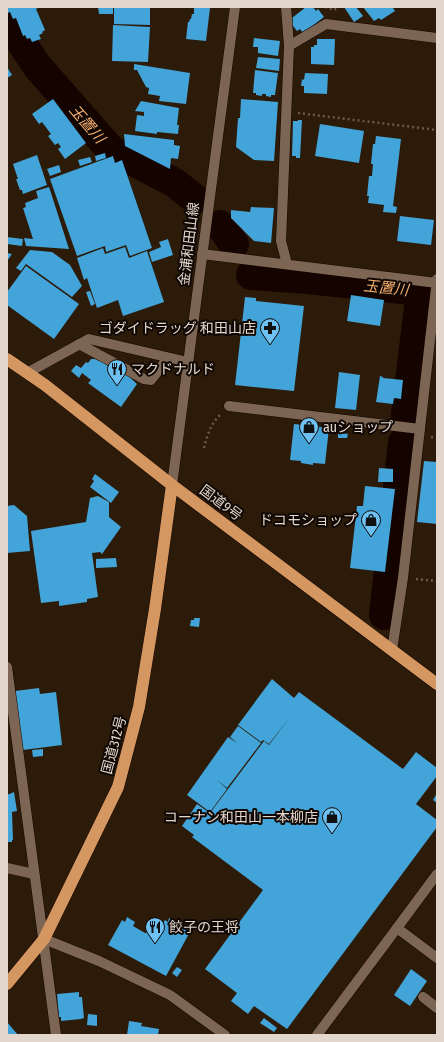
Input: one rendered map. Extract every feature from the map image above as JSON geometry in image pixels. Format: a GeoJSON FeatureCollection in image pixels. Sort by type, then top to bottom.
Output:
{"type":"FeatureCollection","features":[{"type":"Feature","properties":{"kind":"highway","name":"国道9号"},"geometry":{"type":"LineString","coordinates":[[7,359],[45,385],[172,485],[437,684]]}},
{"type":"Feature","properties":{"kind":"highway","name":"国道312号"},"geometry":{"type":"LineString","coordinates":[[7,984],[44,939],[118,787],[139,707],[154,616],[172,485]]}},
{"type":"Feature","properties":{"kind":"street","name":"金浦和田山線"},"geometry":{"type":"LineString","coordinates":[[172,485],[235,7]]}},
{"type":"Feature","properties":{"kind":"street"},"geometry":{"type":"LineString","coordinates":[[286,7],[289,46],[281,241],[287,264]]}},
{"type":"Feature","properties":{"kind":"street"},"geometry":{"type":"LineString","coordinates":[[289,46],[326,24],[437,38]]}},
{"type":"Feature","properties":{"kind":"street"},"geometry":{"type":"LineString","coordinates":[[202,254],[437,283]]}},
{"type":"Feature","properties":{"kind":"street"},"geometry":{"type":"LineString","coordinates":[[392,650],[403,578],[437,279]]}},
{"type":"Feature","properties":{"kind":"street"},"geometry":{"type":"LineString","coordinates":[[27,373],[89,339],[188,362]]}},
{"type":"Feature","properties":{"kind":"street"},"geometry":{"type":"LineString","coordinates":[[79,344],[144,379],[151,380],[168,358]]}},
{"type":"Feature","properties":{"kind":"street"},"geometry":{"type":"LineString","coordinates":[[229,406],[420,429]]}},
{"type":"Feature","properties":{"kind":"street"},"geometry":{"type":"LineString","coordinates":[[7,667],[56,1035]]}},
{"type":"Feature","properties":{"kind":"street"},"geometry":{"type":"LineString","coordinates":[[7,868],[34,874]]}},
{"type":"Feature","properties":{"kind":"street"},"geometry":{"type":"LineString","coordinates":[[317,1035],[437,874]]}},
{"type":"Feature","properties":{"kind":"street"},"geometry":{"type":"LineString","coordinates":[[397,928],[437,958]]}},
{"type":"Feature","properties":{"kind":"street"},"geometry":{"type":"LineString","coordinates":[[44,939],[99,961],[170,995],[225,1035]]}},
{"type":"Feature","properties":{"kind":"street"},"geometry":{"type":"LineString","coordinates":[[423,997],[437,1008]]}},
{"type":"Feature","properties":{"kind":"path"},"geometry":{"type":"LineString","coordinates":[[326,7],[334,10],[338,7]]}},
{"type":"Feature","properties":{"kind":"path"},"geometry":{"type":"LineString","coordinates":[[286,111],[437,130]]}},
{"type":"Feature","properties":{"kind":"path"},"geometry":{"type":"LineString","coordinates":[[204,448],[207,436],[212,426],[218,416],[229,406]]}},
{"type":"Feature","properties":{"kind":"path"},"geometry":{"type":"LineString","coordinates":[[403,578],[437,581]]}},
{"type":"Feature","properties":{"kind":"building"},"geometry":{"type":"Polygon","coordinates":[[[7,7],[38,7],[36,9],[45,30],[39,35],[41,39],[32,42],[30,38],[27,39],[25,35],[23,36],[16,18],[13,19],[10,12],[8,13],[7,7]]]}},
{"type":"Feature","properties":{"kind":"building"},"geometry":{"type":"Polygon","coordinates":[[[98,7],[113,7],[113,14],[99,14],[98,7]]]}},
{"type":"Feature","properties":{"kind":"building"},"geometry":{"type":"Polygon","coordinates":[[[114,7],[150,7],[150,25],[114,24],[114,7]]]}},
{"type":"Feature","properties":{"kind":"building"},"geometry":{"type":"Polygon","coordinates":[[[194,7],[210,8],[206,41],[186,39],[188,22],[191,19],[192,14],[194,14],[194,7]]]}},
{"type":"Feature","properties":{"kind":"building"},"geometry":{"type":"Polygon","coordinates":[[[306,7],[313,7],[316,11],[318,9],[324,17],[303,33],[300,29],[297,31],[290,22],[293,20],[292,18],[306,7]]]}},
{"type":"Feature","properties":{"kind":"building"},"geometry":{"type":"Polygon","coordinates":[[[344,7],[356,7],[363,16],[354,22],[344,7]]]}},
{"type":"Feature","properties":{"kind":"building"},"geometry":{"type":"Polygon","coordinates":[[[363,7],[394,7],[393,8],[395,11],[381,20],[379,18],[374,21],[363,7]]]}},
{"type":"Feature","properties":{"kind":"building"},"geometry":{"type":"Polygon","coordinates":[[[113,25],[150,27],[148,62],[112,61],[113,25]]]}},
{"type":"Feature","properties":{"kind":"building"},"geometry":{"type":"Polygon","coordinates":[[[254,38],[280,41],[278,56],[258,53],[258,47],[253,47],[254,38]]]}},
{"type":"Feature","properties":{"kind":"building"},"geometry":{"type":"Polygon","coordinates":[[[317,39],[335,39],[334,65],[311,64],[311,47],[317,45],[317,39]]]}},
{"type":"Feature","properties":{"kind":"building"},"geometry":{"type":"Polygon","coordinates":[[[258,57],[280,59],[279,71],[256,68],[258,57]]]}},
{"type":"Feature","properties":{"kind":"building"},"geometry":{"type":"Polygon","coordinates":[[[134,64],[190,73],[186,104],[159,101],[160,96],[148,94],[149,88],[146,87],[137,70],[134,70],[134,64]]]}},
{"type":"Feature","properties":{"kind":"building"},"geometry":{"type":"Polygon","coordinates":[[[7,67],[12,75],[7,78],[7,67]]]}},
{"type":"Feature","properties":{"kind":"building"},"geometry":{"type":"Polygon","coordinates":[[[255,70],[278,73],[275,95],[271,95],[271,97],[266,96],[266,94],[262,94],[262,96],[253,93],[255,70]]]}},
{"type":"Feature","properties":{"kind":"building"},"geometry":{"type":"Polygon","coordinates":[[[305,73],[328,74],[327,94],[304,93],[304,86],[301,86],[305,73]]]}},
{"type":"Feature","properties":{"kind":"building"},"geometry":{"type":"Polygon","coordinates":[[[53,99],[86,143],[65,159],[58,149],[61,147],[58,143],[55,145],[48,136],[51,134],[42,122],[39,124],[32,114],[53,99]]]}},
{"type":"Feature","properties":{"kind":"building"},"geometry":{"type":"Polygon","coordinates":[[[241,99],[278,102],[274,161],[254,160],[236,147],[241,99]]]}},
{"type":"Feature","properties":{"kind":"building"},"geometry":{"type":"Polygon","coordinates":[[[141,101],[179,108],[177,125],[179,125],[178,134],[157,132],[157,134],[135,131],[137,115],[144,116],[144,112],[135,111],[141,101]]]}},
{"type":"Feature","properties":{"kind":"building"},"geometry":{"type":"Polygon","coordinates":[[[302,120],[300,158],[296,158],[296,156],[292,156],[293,121],[302,120]]]}},
{"type":"Feature","properties":{"kind":"building"},"geometry":{"type":"Polygon","coordinates":[[[320,124],[364,131],[359,163],[315,156],[320,124]]]}},
{"type":"Feature","properties":{"kind":"building"},"geometry":{"type":"Polygon","coordinates":[[[124,134],[174,140],[174,145],[180,146],[178,159],[171,158],[170,169],[125,146],[124,134]]]}},
{"type":"Feature","properties":{"kind":"building"},"geometry":{"type":"Polygon","coordinates":[[[376,136],[401,139],[393,206],[397,207],[396,213],[383,212],[384,205],[368,203],[369,196],[367,196],[369,176],[372,176],[373,164],[371,164],[373,144],[375,144],[376,136]]]}},
{"type":"Feature","properties":{"kind":"building"},"geometry":{"type":"Polygon","coordinates":[[[105,153],[106,158],[96,161],[95,156],[105,153]]]}},
{"type":"Feature","properties":{"kind":"building"},"geometry":{"type":"Polygon","coordinates":[[[37,155],[47,185],[23,194],[16,179],[18,179],[13,164],[37,155]]]}},
{"type":"Feature","properties":{"kind":"building"},"geometry":{"type":"Polygon","coordinates":[[[113,156],[115,163],[122,160],[152,248],[130,256],[126,245],[106,252],[105,246],[77,256],[50,179],[113,156]]]}},
{"type":"Feature","properties":{"kind":"building"},"geometry":{"type":"Polygon","coordinates":[[[90,157],[92,162],[80,166],[78,160],[90,157]]]}},
{"type":"Feature","properties":{"kind":"building"},"geometry":{"type":"Polygon","coordinates":[[[59,165],[61,172],[50,176],[47,169],[59,165]]]}},
{"type":"Feature","properties":{"kind":"building"},"geometry":{"type":"Polygon","coordinates":[[[49,187],[69,249],[26,246],[24,238],[33,239],[23,208],[26,207],[25,203],[38,198],[36,191],[49,187]]]}},
{"type":"Feature","properties":{"kind":"building"},"geometry":{"type":"Polygon","coordinates":[[[251,207],[274,208],[271,243],[254,241],[231,218],[231,210],[250,212],[251,207]]]}},
{"type":"Feature","properties":{"kind":"building"},"geometry":{"type":"Polygon","coordinates":[[[400,216],[434,220],[431,245],[397,241],[400,216]]]}},
{"type":"Feature","properties":{"kind":"building"},"geometry":{"type":"Polygon","coordinates":[[[7,237],[23,239],[22,246],[7,244],[7,237]]]}},
{"type":"Feature","properties":{"kind":"building"},"geometry":{"type":"Polygon","coordinates":[[[168,239],[173,255],[152,262],[149,252],[161,247],[159,242],[168,239]]]}},
{"type":"Feature","properties":{"kind":"building"},"geometry":{"type":"Polygon","coordinates":[[[125,247],[129,258],[147,251],[164,302],[123,316],[118,300],[97,308],[87,278],[84,280],[77,258],[103,248],[105,254],[125,247]]]}},
{"type":"Feature","properties":{"kind":"building"},"geometry":{"type":"Polygon","coordinates":[[[30,250],[52,252],[70,265],[82,286],[72,297],[26,264],[21,271],[16,268],[30,250]]]}},
{"type":"Feature","properties":{"kind":"building"},"geometry":{"type":"Polygon","coordinates":[[[7,253],[12,254],[7,261],[7,253]]]}},
{"type":"Feature","properties":{"kind":"building"},"geometry":{"type":"Polygon","coordinates":[[[26,266],[79,304],[54,339],[7,305],[7,292],[26,266]]]}},
{"type":"Feature","properties":{"kind":"building"},"geometry":{"type":"Polygon","coordinates":[[[90,291],[95,304],[91,306],[86,292],[90,291]]]}},
{"type":"Feature","properties":{"kind":"building"},"geometry":{"type":"Polygon","coordinates":[[[351,295],[384,300],[380,326],[347,321],[351,295]]]}},
{"type":"Feature","properties":{"kind":"building","name":"ゴダイドラッグ 和田山店"},"geometry":{"type":"Polygon","coordinates":[[[245,297],[256,298],[256,301],[304,306],[294,391],[235,385],[245,297]]]}},
{"type":"Feature","properties":{"kind":"building"},"geometry":{"type":"Polygon","coordinates":[[[91,359],[100,360],[120,375],[123,371],[137,384],[121,407],[88,383],[91,380],[82,373],[79,378],[71,371],[76,365],[81,368],[91,359]]]}},
{"type":"Feature","properties":{"kind":"building"},"geometry":{"type":"Polygon","coordinates":[[[339,372],[360,375],[356,410],[335,408],[339,372]]]}},
{"type":"Feature","properties":{"kind":"building"},"geometry":{"type":"Polygon","coordinates":[[[380,376],[383,378],[403,380],[401,399],[394,398],[393,404],[376,402],[380,376]]]}},
{"type":"Feature","properties":{"kind":"building","name":"auショップ"},"geometry":{"type":"Polygon","coordinates":[[[294,424],[329,428],[325,464],[313,463],[313,465],[301,463],[301,461],[290,460],[294,424]]]}},
{"type":"Feature","properties":{"kind":"building"},"geometry":{"type":"Polygon","coordinates":[[[338,433],[348,434],[347,438],[338,438],[338,433]]]}},
{"type":"Feature","properties":{"kind":"building"},"geometry":{"type":"Polygon","coordinates":[[[424,461],[437,462],[437,524],[417,522],[424,461]]]}},
{"type":"Feature","properties":{"kind":"building"},"geometry":{"type":"Polygon","coordinates":[[[379,468],[393,469],[393,482],[378,482],[379,468]]]}},
{"type":"Feature","properties":{"kind":"building"},"geometry":{"type":"Polygon","coordinates":[[[95,474],[119,492],[111,503],[90,487],[94,481],[92,479],[95,474]]]}},
{"type":"Feature","properties":{"kind":"building","name":"ドコモショップ"},"geometry":{"type":"Polygon","coordinates":[[[365,486],[395,489],[385,572],[350,568],[357,506],[363,506],[365,486]]]}},
{"type":"Feature","properties":{"kind":"building"},"geometry":{"type":"Polygon","coordinates":[[[98,496],[109,502],[109,517],[121,527],[102,554],[100,552],[92,553],[98,597],[87,599],[87,602],[59,606],[59,601],[41,603],[31,531],[86,522],[90,498],[98,496]]]}},
{"type":"Feature","properties":{"kind":"building"},"geometry":{"type":"Polygon","coordinates":[[[14,505],[27,516],[30,551],[7,553],[7,506],[14,505]]]}},
{"type":"Feature","properties":{"kind":"building"},"geometry":{"type":"Polygon","coordinates":[[[116,558],[117,567],[96,568],[96,559],[116,558]]]}},
{"type":"Feature","properties":{"kind":"building"},"geometry":{"type":"Polygon","coordinates":[[[194,618],[200,618],[199,627],[190,626],[191,620],[194,620],[194,618]]]}},
{"type":"Feature","properties":{"kind":"building"},"geometry":{"type":"Polygon","coordinates":[[[272,679],[294,698],[299,692],[403,769],[416,752],[437,768],[437,776],[416,804],[437,820],[437,827],[287,1029],[254,1006],[248,1014],[231,1001],[237,993],[205,969],[263,890],[192,837],[194,835],[182,826],[197,804],[210,813],[264,741],[269,745],[289,718],[269,744],[263,740],[261,742],[238,725],[272,679]]]}},
{"type":"Feature","properties":{"kind":"building"},"geometry":{"type":"Polygon","coordinates":[[[39,688],[40,694],[56,692],[62,745],[23,750],[15,691],[39,688]]]}},
{"type":"Feature","properties":{"kind":"building"},"geometry":{"type":"Polygon","coordinates":[[[238,726],[261,743],[227,788],[217,780],[227,789],[210,812],[187,795],[228,737],[237,743],[230,737],[238,726]]]}},
{"type":"Feature","properties":{"kind":"building"},"geometry":{"type":"Polygon","coordinates":[[[43,749],[43,756],[33,757],[32,750],[43,749]]]}},
{"type":"Feature","properties":{"kind":"building"},"geometry":{"type":"Polygon","coordinates":[[[14,792],[17,811],[12,812],[13,840],[12,842],[7,842],[7,795],[14,792]]]}},
{"type":"Feature","properties":{"kind":"building"},"geometry":{"type":"Polygon","coordinates":[[[437,793],[437,803],[433,800],[437,793]]]}},
{"type":"Feature","properties":{"kind":"building"},"geometry":{"type":"Polygon","coordinates":[[[127,917],[135,922],[133,926],[145,933],[160,928],[165,920],[168,922],[169,918],[191,930],[166,976],[108,945],[122,920],[125,922],[127,917]]]}},
{"type":"Feature","properties":{"kind":"building"},"geometry":{"type":"Polygon","coordinates":[[[177,967],[182,970],[177,977],[172,973],[177,967]]]}},
{"type":"Feature","properties":{"kind":"building"},"geometry":{"type":"Polygon","coordinates":[[[411,969],[427,981],[410,1006],[394,995],[411,969]]]}},
{"type":"Feature","properties":{"kind":"building"},"geometry":{"type":"Polygon","coordinates":[[[79,992],[79,997],[82,997],[84,1018],[61,1021],[61,1017],[59,1017],[57,994],[79,992]]]}},
{"type":"Feature","properties":{"kind":"building"},"geometry":{"type":"Polygon","coordinates":[[[88,1014],[97,1015],[97,1026],[87,1025],[88,1014]]]}},
{"type":"Feature","properties":{"kind":"building"},"geometry":{"type":"Polygon","coordinates":[[[264,1018],[277,1028],[274,1032],[260,1023],[264,1018]]]}},
{"type":"Feature","properties":{"kind":"building"},"geometry":{"type":"Polygon","coordinates":[[[129,1021],[142,1023],[141,1026],[159,1029],[158,1035],[127,1035],[129,1021]]]}},
{"type":"Feature","properties":{"kind":"building"},"geometry":{"type":"Polygon","coordinates":[[[7,1022],[18,1035],[7,1035],[7,1022]]]}},
{"type":"Feature","properties":{"kind":"waterway","name":"玉置川"},"geometry":{"type":"LineString","coordinates":[[7,18],[37,66],[110,149],[175,183],[195,199]]}},
{"type":"Feature","properties":{"kind":"waterway","name":"玉置川"},"geometry":{"type":"LineString","coordinates":[[220,225],[234,244]]}},
{"type":"Feature","properties":{"kind":"waterway","name":"玉置川"},"geometry":{"type":"LineString","coordinates":[[251,275],[308,279],[421,291],[406,414]]}},
{"type":"Feature","properties":{"kind":"waterway","name":"玉置川"},"geometry":{"type":"LineString","coordinates":[[384,615],[403,442]]}},
{"type":"Feature","properties":{"kind":"place","name":"ゴダイドラッグ 和田山店"},"geometry":{"type":"Point","coordinates":[270,345]}},
{"type":"Feature","properties":{"kind":"place","name":"マクドナルド"},"geometry":{"type":"Point","coordinates":[117,386]}},
{"type":"Feature","properties":{"kind":"place","name":"auショップ"},"geometry":{"type":"Point","coordinates":[309,444]}},
{"type":"Feature","properties":{"kind":"place","name":"ドコモショップ"},"geometry":{"type":"Point","coordinates":[371,537]}},
{"type":"Feature","properties":{"kind":"place","name":"コーナン和田山一本柳店"},"geometry":{"type":"Point","coordinates":[332,834]}},
{"type":"Feature","properties":{"kind":"place","name":"餃子の王将"},"geometry":{"type":"Point","coordinates":[155,944]}}]}
